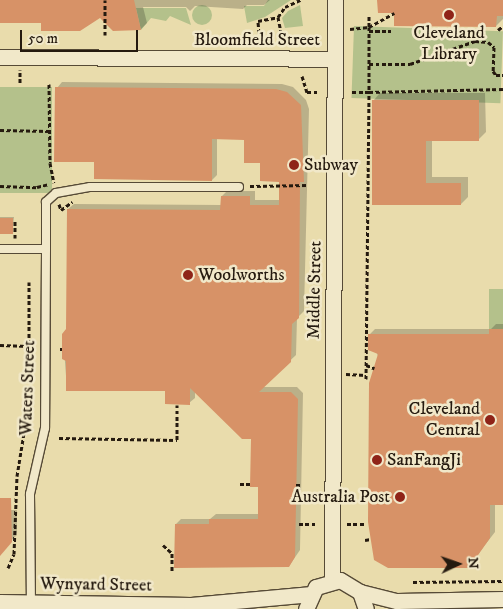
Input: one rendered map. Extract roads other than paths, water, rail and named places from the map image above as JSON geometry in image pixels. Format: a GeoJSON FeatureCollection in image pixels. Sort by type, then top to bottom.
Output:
{"type":"FeatureCollection","features":[{"type":"Feature","properties":{"kind":"street","name":"Middle Street"},"geometry":{"type":"LineString","coordinates":[[332,580],[335,0]]}},
{"type":"Feature","properties":{"kind":"street","name":"Bloomfield Street"},"geometry":{"type":"LineString","coordinates":[[0,57],[335,59]]}},
{"type":"Feature","properties":{"kind":"street"},"geometry":{"type":"LineString","coordinates":[[306,609],[311,594],[332,580],[348,582],[360,592],[397,601],[503,599]]}},
{"type":"Feature","properties":{"kind":"street"},"geometry":{"type":"LineString","coordinates":[[360,592],[366,609]]}},
{"type":"Feature","properties":{"kind":"street","name":"Wynyard Street"},"geometry":{"type":"LineString","coordinates":[[0,602],[61,606],[196,607],[311,594]]}},
{"type":"Feature","properties":{"kind":"lane","name":"Waters Street"},"geometry":{"type":"LineString","coordinates":[[31,603],[30,494],[45,428],[46,202],[56,193],[90,187],[239,187]]}},
{"type":"Feature","properties":{"kind":"lane"},"geometry":{"type":"LineString","coordinates":[[0,249],[46,249]]}},
{"type":"Feature","properties":{"kind":"place","name":"Cleveland Library"},"geometry":{"type":"Point","coordinates":[449,15]}},
{"type":"Feature","properties":{"kind":"place","name":"Subway"},"geometry":{"type":"Point","coordinates":[294,165]}},
{"type":"Feature","properties":{"kind":"place","name":"Woolworths"},"geometry":{"type":"Point","coordinates":[188,275]}},
{"type":"Feature","properties":{"kind":"place","name":"Cleveland Central"},"geometry":{"type":"Point","coordinates":[490,420]}},
{"type":"Feature","properties":{"kind":"place","name":"SanFangJi"},"geometry":{"type":"Point","coordinates":[377,460]}},
{"type":"Feature","properties":{"kind":"place","name":"Australia Post"},"geometry":{"type":"Point","coordinates":[400,497]}}]}
